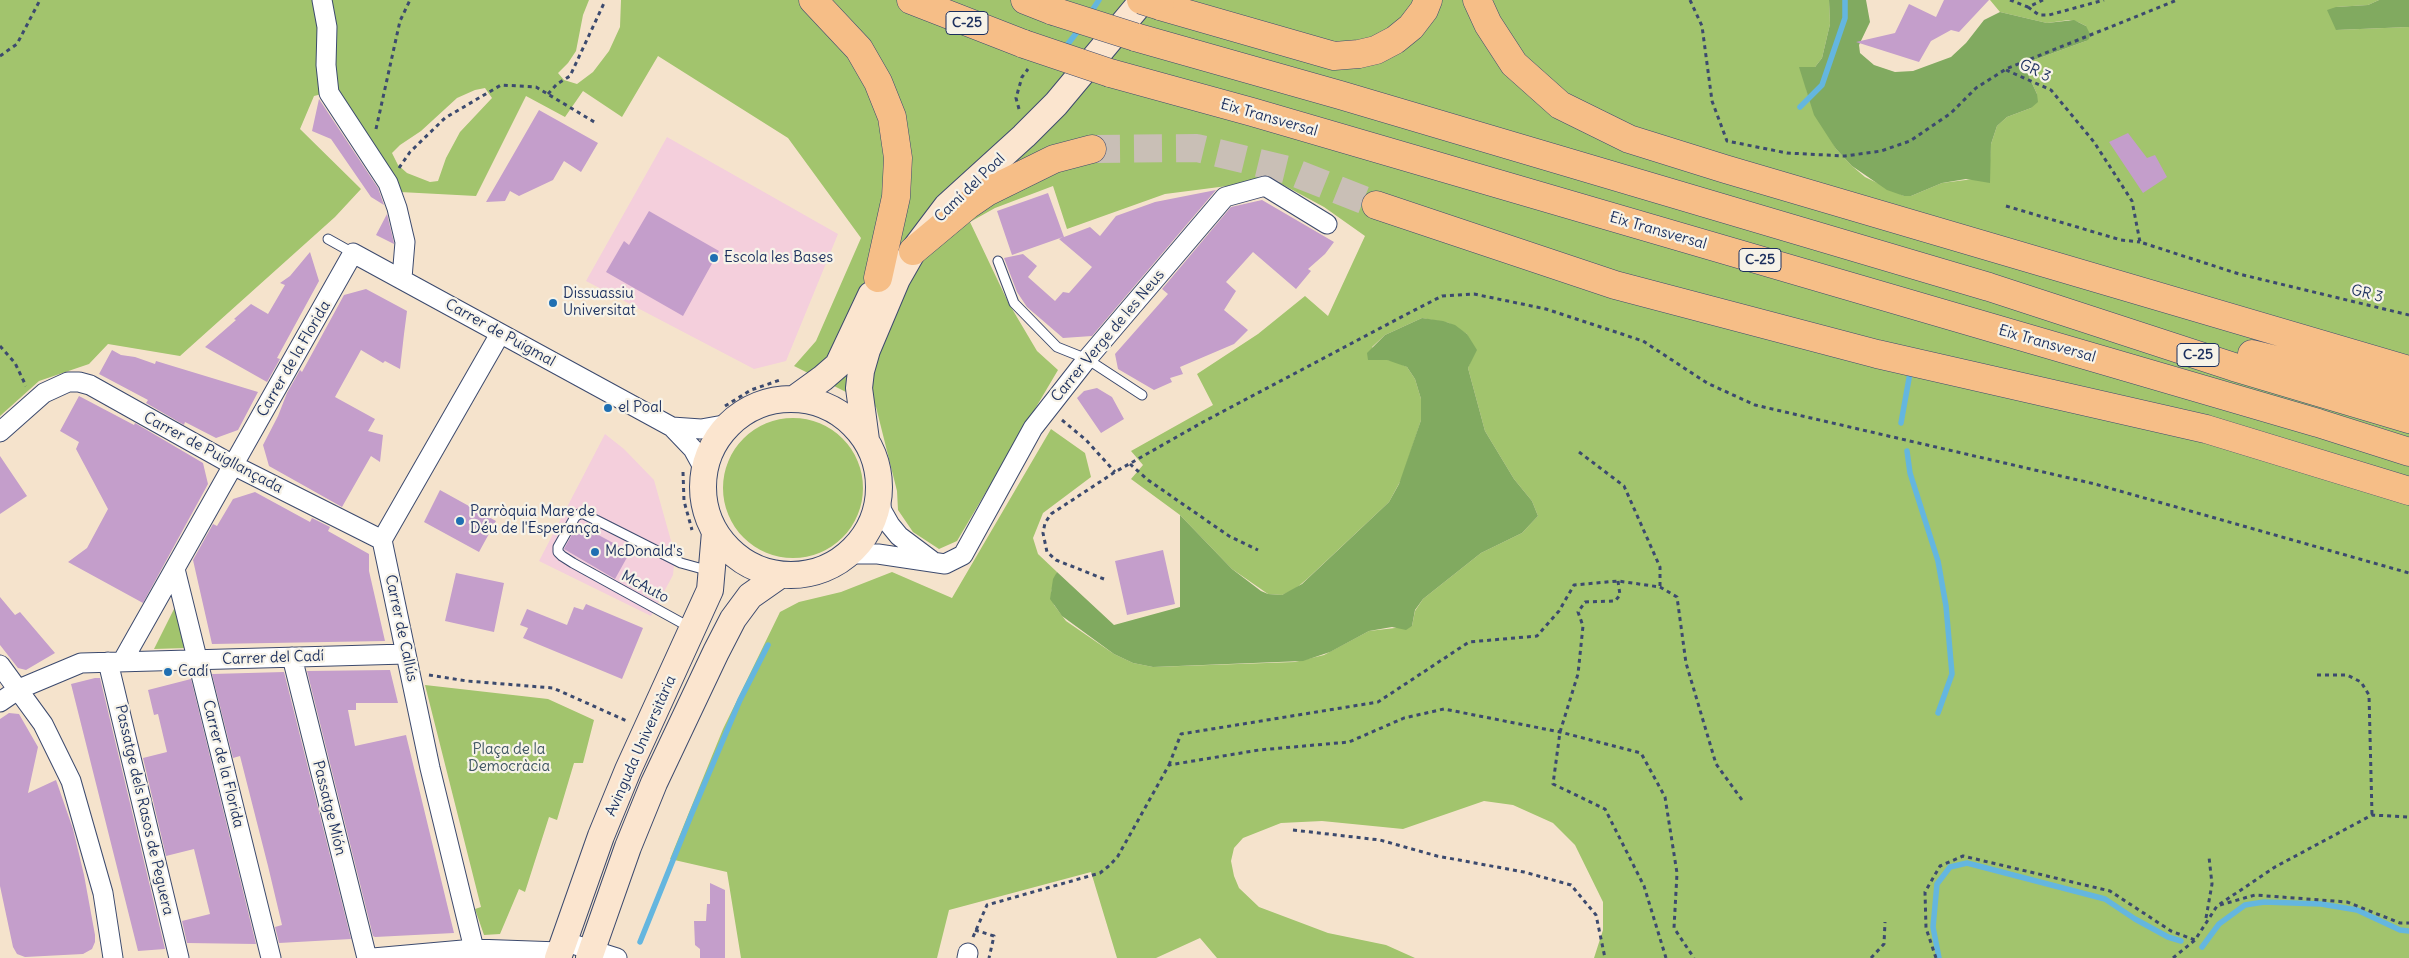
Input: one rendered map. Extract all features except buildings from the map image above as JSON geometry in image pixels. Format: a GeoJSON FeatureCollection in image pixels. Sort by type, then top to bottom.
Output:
{"type":"FeatureCollection","features":[{"type":"Feature","properties":{"kind":"highway"},"geometry":{"type":"LineString","coordinates":[[813,0],[859,49],[878,82],[892,117],[898,158],[896,197],[878,278]]}},
{"type":"Feature","properties":{"kind":"highway","name":"Eix Transversal"},"geometry":{"type":"LineString","coordinates":[[911,0],[1024,44],[1110,73],[1252,112],[2175,381],[2409,452]]}},
{"type":"Feature","properties":{"kind":"highway","name":"C-25"},"geometry":{"type":"LineString","coordinates":[[1025,0],[1135,37],[1340,95],[1988,287],[2234,367],[2409,419]]}},
{"type":"Feature","properties":{"kind":"highway"},"geometry":{"type":"LineString","coordinates":[[1148,2],[1334,56],[1359,54],[1376,50],[1395,40],[1411,27],[1428,0]]}},
{"type":"Feature","properties":{"kind":"highway"},"geometry":{"type":"LineString","coordinates":[[1477,0],[1488,24],[1514,64],[1560,104],[1630,138],[1734,172],[2409,370]]}},
{"type":"Feature","properties":{"kind":"highway"},"geometry":{"type":"LineString","coordinates":[[913,251],[968,205],[987,192],[1054,159],[1092,149]]}},
{"type":"Feature","properties":{"kind":"highway"},"geometry":{"type":"LineString","coordinates":[[1376,205],[1616,285],[1877,354],[2206,429],[2409,490]]}},
{"type":"Feature","properties":{"kind":"highway"},"geometry":{"type":"LineString","coordinates":[[1988,287],[2409,393]]}},
{"type":"Feature","properties":{"kind":"street"},"geometry":{"type":"LineString","coordinates":[[322,0],[327,27],[326,65],[329,93],[388,183],[398,208],[405,242],[402,278]]}},
{"type":"Feature","properties":{"kind":"street","name":"Camí del Poal"},"geometry":{"type":"LineString","coordinates":[[790,388],[824,378],[838,365],[878,278],[930,212],[1033,114],[1124,0]]}},
{"type":"Feature","properties":{"kind":"street","name":"Camí del Poal"},"geometry":{"type":"LineString","coordinates":[[866,441],[859,388],[861,370],[867,350],[897,279],[913,251],[947,206],[1024,136],[1056,104],[1148,2]]}},
{"type":"Feature","properties":{"kind":"street","name":"Carrer Verge de les Neus"},"geometry":{"type":"LineString","coordinates":[[849,554],[878,554],[945,564],[963,555],[1033,428],[1088,359],[1225,197],[1265,186],[1327,224]]}},
{"type":"Feature","properties":{"kind":"street","name":"Carrer de Puigmal"},"geometry":{"type":"LineString","coordinates":[[354,253],[672,427],[692,449],[693,469]]}},
{"type":"Feature","properties":{"kind":"street","name":"Carrer de la Florida"},"geometry":{"type":"LineString","coordinates":[[115,662],[175,569],[354,253]]}},
{"type":"Feature","properties":{"kind":"street"},"geometry":{"type":"LineString","coordinates":[[382,540],[500,334]]}},
{"type":"Feature","properties":{"kind":"street","name":"Carrer de Puigllançada"},"geometry":{"type":"LineString","coordinates":[[0,432],[39,398],[68,382],[90,385],[233,465],[382,540]]}},
{"type":"Feature","properties":{"kind":"street"},"geometry":{"type":"LineString","coordinates":[[879,497],[872,524],[862,540],[849,554],[834,565],[817,572],[798,576],[780,575],[760,570],[742,561],[727,548],[704,533],[707,515],[693,469],[715,440],[723,418],[776,400],[790,388],[813,402],[831,408],[847,419],[866,441],[876,464],[882,511],[899,536],[934,563]]}},
{"type":"Feature","properties":{"kind":"street","name":"Carrer de Puigmal"},"geometry":{"type":"LineString","coordinates":[[672,427],[701,429],[723,418]]}},
{"type":"Feature","properties":{"kind":"street","name":"Avinguda Universitària"},"geometry":{"type":"LineString","coordinates":[[560,950],[601,836],[625,778],[710,590],[713,572],[704,533]]}},
{"type":"Feature","properties":{"kind":"street","name":"Carrer de Callús"},"geometry":{"type":"LineString","coordinates":[[382,540],[430,768],[474,953]]}},
{"type":"Feature","properties":{"kind":"street","name":"Carrer de la Florida"},"geometry":{"type":"LineString","coordinates":[[175,569],[271,958]]}},
{"type":"Feature","properties":{"kind":"street","name":"Avinguda Universitària"},"geometry":{"type":"LineString","coordinates":[[590,954],[628,847],[654,783],[716,652],[733,620],[750,596],[780,575]]}},
{"type":"Feature","properties":{"kind":"street","name":"Carrer del Cadí"},"geometry":{"type":"LineString","coordinates":[[0,702],[19,689],[81,663],[292,657],[408,662]]}},
{"type":"Feature","properties":{"kind":"street","name":"Passatge Mión"},"geometry":{"type":"LineString","coordinates":[[292,657],[367,958]]}},
{"type":"Feature","properties":{"kind":"street","name":"Passatge dels Rasos de Peguera"},"geometry":{"type":"LineString","coordinates":[[115,662],[179,958]]}},
{"type":"Feature","properties":{"kind":"street"},"geometry":{"type":"LineString","coordinates":[[0,665],[19,689],[42,724],[71,781],[103,893],[113,958]]}},
{"type":"Feature","properties":{"kind":"street"},"geometry":{"type":"LineString","coordinates":[[374,958],[560,950],[617,958]]}},
{"type":"Feature","properties":{"kind":"lane","name":"Carrer de Puigmal"},"geometry":{"type":"LineString","coordinates":[[328,239],[354,253]]}},
{"type":"Feature","properties":{"kind":"lane"},"geometry":{"type":"LineString","coordinates":[[998,262],[1014,303],[1056,347],[1088,359],[1142,395]]}},
{"type":"Feature","properties":{"kind":"lane","name":"McAuto"},"geometry":{"type":"LineString","coordinates":[[694,629],[573,563],[558,552],[558,547],[575,517],[579,514],[584,514],[681,563],[713,572]]}},
{"type":"Feature","properties":{"kind":"path"},"geometry":{"type":"LineString","coordinates":[[0,56],[17,44],[40,0]]}},
{"type":"Feature","properties":{"kind":"path"},"geometry":{"type":"LineString","coordinates":[[370,154],[400,21],[410,0]]}},
{"type":"Feature","properties":{"kind":"path","name":"GR 3"},"geometry":{"type":"LineString","coordinates":[[1690,0],[1702,26],[1712,101],[1727,141],[1787,153],[1845,156],[1881,151],[1910,141],[1952,113],[1976,88],[2006,69],[2051,90],[2094,142],[2132,201],[2140,242],[2239,274],[2409,316]]}},
{"type":"Feature","properties":{"kind":"path"},"geometry":{"type":"LineString","coordinates":[[2010,0],[2028,7],[2039,15],[2049,16],[2104,0]]}},
{"type":"Feature","properties":{"kind":"path"},"geometry":{"type":"LineString","coordinates":[[2028,7],[2043,0]]}},
{"type":"Feature","properties":{"kind":"path"},"geometry":{"type":"LineString","coordinates":[[2006,69],[2177,0]]}},
{"type":"Feature","properties":{"kind":"path"},"geometry":{"type":"LineString","coordinates":[[548,94],[557,84],[570,76],[605,1]]}},
{"type":"Feature","properties":{"kind":"path"},"geometry":{"type":"LineString","coordinates":[[388,183],[410,152],[445,118],[501,85],[536,87],[596,123]]}},
{"type":"Feature","properties":{"kind":"path"},"geometry":{"type":"LineString","coordinates":[[2006,206],[2120,240],[2140,242]]}},
{"type":"Feature","properties":{"kind":"path"},"geometry":{"type":"LineString","coordinates":[[1104,578],[1056,560],[1047,552],[1043,533],[1045,523],[1051,514],[1114,472],[1203,422],[1442,296],[1474,294],[1546,309],[1643,341],[1706,383],[1755,405],[2094,484],[2409,574]]}},
{"type":"Feature","properties":{"kind":"path"},"geometry":{"type":"LineString","coordinates":[[0,346],[15,363],[39,398]]}},
{"type":"Feature","properties":{"kind":"path"},"geometry":{"type":"LineString","coordinates":[[723,418],[729,402],[751,390],[790,388]]}},
{"type":"Feature","properties":{"kind":"path"},"geometry":{"type":"LineString","coordinates":[[1048,409],[1086,440],[1114,472]]}},
{"type":"Feature","properties":{"kind":"path"},"geometry":{"type":"LineString","coordinates":[[1579,452],[1624,486],[1660,567],[1660,586]]}},
{"type":"Feature","properties":{"kind":"path"},"geometry":{"type":"LineString","coordinates":[[1130,464],[1148,480],[1229,536],[1258,550]]}},
{"type":"Feature","properties":{"kind":"path"},"geometry":{"type":"LineString","coordinates":[[693,469],[684,501],[704,533]]}},
{"type":"Feature","properties":{"kind":"path"},"geometry":{"type":"LineString","coordinates":[[1618,581],[1620,595],[1615,601],[1585,602],[1578,612],[1583,626],[1578,674],[1560,732],[1553,784],[1605,809],[1644,886],[1666,958]]}},
{"type":"Feature","properties":{"kind":"path"},"geometry":{"type":"LineString","coordinates":[[968,956],[975,930],[987,905],[1100,873],[1118,856],[1169,766],[1181,734],[1378,702],[1469,642],[1537,636],[1560,611],[1574,585],[1618,581],[1660,586],[1676,597],[1686,663],[1716,764],[1742,800]]}},
{"type":"Feature","properties":{"kind":"path"},"geometry":{"type":"LineString","coordinates":[[408,662],[467,681],[553,688],[631,722]]}},
{"type":"Feature","properties":{"kind":"path"},"geometry":{"type":"LineString","coordinates":[[2317,675],[2347,675],[2361,682],[2369,695],[2372,816]]}},
{"type":"Feature","properties":{"kind":"path"},"geometry":{"type":"LineString","coordinates":[[1169,766],[1259,750],[1349,742],[1404,718],[1444,709],[1560,732],[1641,754],[1665,797],[1677,873],[1674,928],[1694,958]]}},
{"type":"Feature","properties":{"kind":"path"},"geometry":{"type":"LineString","coordinates":[[2173,958],[2195,940],[2206,921],[2218,906],[2275,867],[2372,816],[2409,816]]}},
{"type":"Feature","properties":{"kind":"path"},"geometry":{"type":"LineString","coordinates":[[1292,830],[1380,840],[1437,856],[1524,872],[1571,885],[1596,915],[1606,958]]}},
{"type":"Feature","properties":{"kind":"path"},"geometry":{"type":"LineString","coordinates":[[1936,958],[1926,928],[1924,892],[1940,866],[1963,856],[2110,891],[2171,931],[2195,940]]}},
{"type":"Feature","properties":{"kind":"path"},"geometry":{"type":"LineString","coordinates":[[2206,921],[2212,884],[2209,857]]}},
{"type":"Feature","properties":{"kind":"path"},"geometry":{"type":"LineString","coordinates":[[2218,906],[2254,895],[2347,902],[2400,922],[2409,923]]}},
{"type":"Feature","properties":{"kind":"path"},"geometry":{"type":"LineString","coordinates":[[1871,958],[1884,944],[1885,922]]}},
{"type":"Feature","properties":{"kind":"path"},"geometry":{"type":"LineString","coordinates":[[975,930],[994,936],[989,958]]}},
{"type":"Feature","properties":{"kind":"shaded area","name":"Escola les Bases"},"geometry":{"type":"Polygon","coordinates":[[[667,137],[838,234],[786,361],[754,369],[586,281],[667,137]]]}},
{"type":"Feature","properties":{"kind":"shaded area"},"geometry":{"type":"Polygon","coordinates":[[[605,434],[624,449],[654,480],[675,555],[673,575],[651,616],[539,561],[605,434]]]}},
{"type":"Feature","properties":{"kind":"green space"},"geometry":{"type":"Polygon","coordinates":[[[0,0],[589,0],[583,15],[576,51],[558,73],[564,80],[577,84],[593,72],[609,51],[620,27],[621,0],[1829,0],[1830,24],[1822,58],[1815,67],[1800,67],[1807,92],[1836,149],[1852,166],[1865,177],[1904,196],[1911,196],[1942,183],[1989,177],[1991,144],[1997,126],[2007,117],[2031,108],[2037,94],[2026,70],[2034,60],[2086,41],[2086,26],[2078,22],[2069,20],[2047,23],[2000,12],[1990,0],[2379,0],[2368,5],[2336,7],[2336,30],[2409,27],[2409,958],[1594,958],[1603,930],[1603,902],[1575,845],[1553,823],[1513,805],[1484,801],[1403,829],[1322,821],[1281,823],[1243,838],[1234,848],[1231,861],[1239,888],[1259,907],[1328,933],[1386,945],[1415,958],[1217,958],[1200,938],[1156,958],[1117,958],[1091,872],[949,910],[937,958],[741,958],[727,872],[670,859],[723,729],[780,612],[799,602],[841,592],[892,572],[952,598],[1051,429],[1085,453],[1091,477],[1043,513],[1033,538],[1038,554],[1057,572],[1051,592],[1054,605],[1066,621],[1114,654],[1133,663],[1153,667],[1295,662],[1324,655],[1369,631],[1412,626],[1415,611],[1423,599],[1481,553],[1522,533],[1538,516],[1532,501],[1514,479],[1485,431],[1468,368],[1473,355],[1467,334],[1449,323],[1422,318],[1385,335],[1372,347],[1381,359],[1394,361],[1407,367],[1415,379],[1421,399],[1421,420],[1402,478],[1389,502],[1295,589],[1282,595],[1268,594],[1232,569],[1180,515],[1131,479],[1143,465],[1131,451],[1213,405],[1197,374],[1258,334],[1305,296],[1328,316],[1365,236],[1324,207],[1274,180],[1165,194],[1067,229],[1053,186],[995,208],[970,222],[1008,302],[1037,351],[1058,370],[957,541],[939,549],[913,532],[898,510],[897,491],[876,407],[794,366],[816,341],[861,238],[788,138],[658,56],[622,117],[583,91],[565,117],[526,96],[476,196],[400,192],[334,91],[314,96],[300,129],[361,189],[335,217],[180,356],[108,344],[89,364],[39,381],[0,416],[0,0]],[[485,88],[457,98],[421,131],[400,145],[392,153],[398,165],[407,173],[430,182],[438,181],[446,158],[460,132],[492,98],[485,88]]]}},
{"type":"Feature","properties":{"kind":"green space"},"geometry":{"type":"Polygon","coordinates":[[[1829,0],[1866,0],[1870,22],[1859,45],[1860,53],[1874,65],[1895,72],[1913,71],[1951,57],[1966,43],[1984,20],[2000,12],[2047,23],[2074,20],[2086,26],[2090,34],[2089,39],[2086,41],[2034,60],[2026,70],[2037,94],[2038,102],[2031,108],[2007,117],[1997,126],[1991,144],[1990,183],[1966,179],[1942,183],[1911,196],[1904,196],[1887,190],[1852,166],[1836,149],[1814,115],[1799,67],[1815,67],[1822,58],[1830,24],[1829,0]]]}},
{"type":"Feature","properties":{"kind":"green space"},"geometry":{"type":"Polygon","coordinates":[[[2379,0],[2409,0],[2409,27],[2336,30],[2327,10],[2336,7],[2368,5],[2379,0]]]}},
{"type":"Feature","properties":{"kind":"green space"},"geometry":{"type":"Polygon","coordinates":[[[1422,318],[1455,325],[1467,334],[1477,350],[1468,368],[1485,431],[1514,479],[1532,501],[1538,516],[1522,533],[1481,553],[1423,599],[1415,610],[1412,626],[1406,630],[1392,627],[1369,631],[1330,652],[1303,661],[1153,667],[1133,663],[1114,654],[1062,616],[1050,599],[1053,579],[1057,572],[1114,625],[1180,607],[1180,515],[1232,569],[1261,591],[1268,594],[1282,595],[1302,584],[1389,502],[1399,484],[1421,420],[1421,399],[1415,379],[1407,367],[1387,360],[1368,360],[1367,353],[1385,335],[1422,318]]]}},
{"type":"Feature","properties":{"kind":"green space"},"geometry":{"type":"Polygon","coordinates":[[[793,418],[807,419],[820,423],[843,438],[858,461],[862,474],[862,502],[858,515],[843,538],[820,553],[807,557],[793,558],[779,557],[766,553],[743,538],[728,515],[724,502],[723,488],[724,474],[728,461],[743,438],[766,423],[779,419],[793,418]]]}},
{"type":"Feature","properties":{"kind":"green space"},"geometry":{"type":"Polygon","coordinates":[[[176,605],[186,648],[154,649],[176,605]]]}},
{"type":"Feature","properties":{"kind":"green space","name":"Plaça de la Democràcia"},"geometry":{"type":"Polygon","coordinates":[[[425,685],[548,699],[594,720],[583,763],[574,763],[557,820],[549,817],[525,892],[519,889],[500,934],[484,935],[475,909],[481,907],[425,685]]]}},
{"type":"Feature","properties":{"kind":"waterway"},"geometry":{"type":"LineString","coordinates":[[1089,15],[1099,0]]}},
{"type":"Feature","properties":{"kind":"waterway"},"geometry":{"type":"LineString","coordinates":[[1800,107],[1822,85],[1845,18],[1845,0]]}},
{"type":"Feature","properties":{"kind":"waterway"},"geometry":{"type":"LineString","coordinates":[[1064,49],[1081,27]]}},
{"type":"Feature","properties":{"kind":"waterway"},"geometry":{"type":"LineString","coordinates":[[1901,423],[1910,373]]}},
{"type":"Feature","properties":{"kind":"waterway"},"geometry":{"type":"LineString","coordinates":[[1907,451],[1910,473],[1938,561],[1946,606],[1952,674],[1938,713]]}},
{"type":"Feature","properties":{"kind":"waterway"},"geometry":{"type":"LineString","coordinates":[[640,942],[740,700],[768,645]]}},
{"type":"Feature","properties":{"kind":"waterway"},"geometry":{"type":"LineString","coordinates":[[1939,958],[1933,927],[1937,884],[1950,867],[1967,863],[2105,899],[2135,919],[2168,937],[2181,941]]}},
{"type":"Feature","properties":{"kind":"waterway"},"geometry":{"type":"LineString","coordinates":[[2202,947],[2219,924],[2245,905],[2264,902],[2321,904],[2357,910],[2400,930],[2409,931]]}},
{"type":"Feature","properties":{"kind":"tunnel"},"geometry":{"type":"LineString","coordinates":[[1092,149],[1197,148],[1288,170],[1376,205]]}},
{"type":"Feature","properties":{"kind":"place","name":"Escola les Bases"},"geometry":{"type":"Point","coordinates":[714,258]}},
{"type":"Feature","properties":{"kind":"place","name":"Dissuassiu Universitat"},"geometry":{"type":"Point","coordinates":[553,303]}},
{"type":"Feature","properties":{"kind":"place","name":"el Poal"},"geometry":{"type":"Point","coordinates":[608,408]}},
{"type":"Feature","properties":{"kind":"place","name":"Parròquia Mare de Déu de l'Esperança"},"geometry":{"type":"Point","coordinates":[460,521]}},
{"type":"Feature","properties":{"kind":"place","name":"McDonald's"},"geometry":{"type":"Point","coordinates":[595,552]}},
{"type":"Feature","properties":{"kind":"place","name":"Cadí"},"geometry":{"type":"Point","coordinates":[168,672]}}]}
